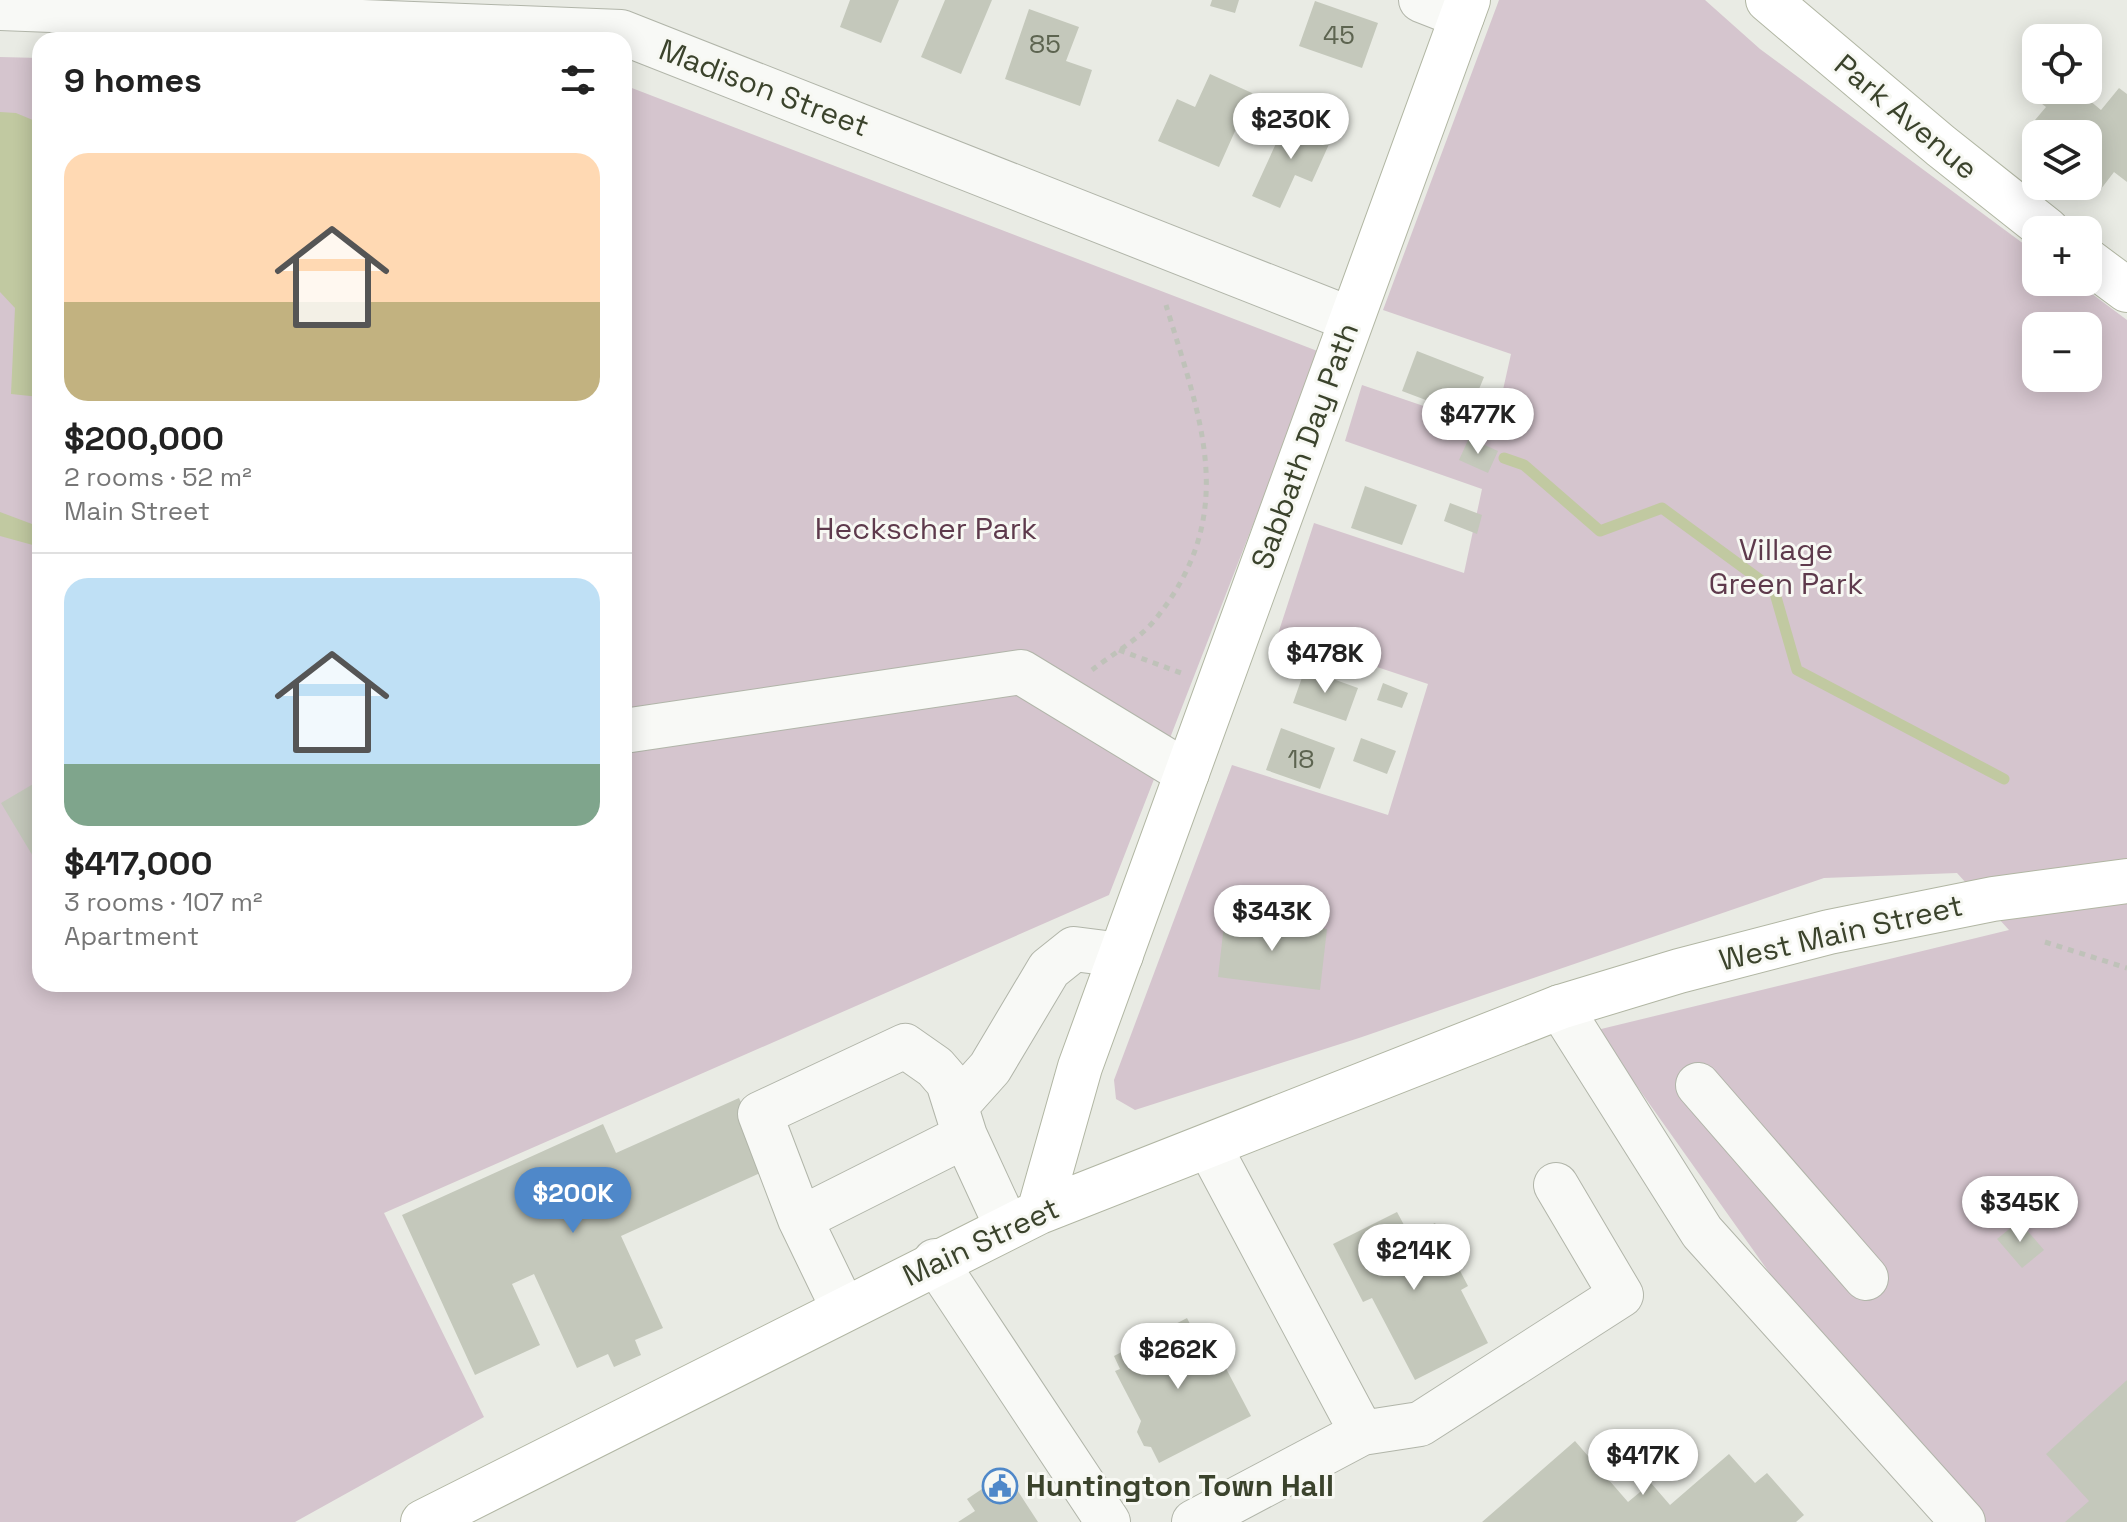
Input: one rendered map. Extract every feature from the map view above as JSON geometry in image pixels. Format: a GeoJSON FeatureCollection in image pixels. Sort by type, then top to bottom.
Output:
{"type":"FeatureCollection","features":[{"type":"Feature","properties":{"kind":"main road","name":"Park Avenue"},"geometry":{"type":"LineString","coordinates":[[1768,0],[2029,216]]}},
{"type":"Feature","properties":{"kind":"main road","name":"Sabbath Day Path"},"geometry":{"type":"LineString","coordinates":[[1023,1220],[1465,8]]}},
{"type":"Feature","properties":{"kind":"main road"},"geometry":{"type":"LineString","coordinates":[[2102,271],[2127,290]]}},
{"type":"Feature","properties":{"kind":"main road","name":"West Main Street"},"geometry":{"type":"LineString","coordinates":[[1560,1007],[1679,971],[1829,932],[1986,900],[2127,881]]}},
{"type":"Feature","properties":{"kind":"main road","name":"Main Street"},"geometry":{"type":"LineString","coordinates":[[423,1522],[935,1261],[1023,1220],[1560,1007]]}},
{"type":"Feature","properties":{"kind":"street"},"geometry":{"type":"LineString","coordinates":[[1421,0],[1465,8]]}},
{"type":"Feature","properties":{"kind":"street","name":"Madison Street"},"geometry":{"type":"LineString","coordinates":[[0,8],[192,16],[621,16],[1350,319]]}},
{"type":"Feature","properties":{"kind":"street"},"geometry":{"type":"LineString","coordinates":[[632,730],[1021,672],[1187,773]]}},
{"type":"Feature","properties":{"kind":"street"},"geometry":{"type":"LineString","coordinates":[[800,1219],[961,1121],[1049,969],[1074,949],[1121,955]]}},
{"type":"Feature","properties":{"kind":"street"},"geometry":{"type":"LineString","coordinates":[[1560,1007],[1702,1232],[1963,1522]]}},
{"type":"Feature","properties":{"kind":"street"},"geometry":{"type":"LineString","coordinates":[[843,1308],[800,1219],[760,1114],[905,1046],[935,1067],[948,1082],[961,1121],[1023,1220]]}},
{"type":"Feature","properties":{"kind":"street"},"geometry":{"type":"LineString","coordinates":[[1698,1085],[1866,1278]]}},
{"type":"Feature","properties":{"kind":"street"},"geometry":{"type":"LineString","coordinates":[[1209,1146],[1362,1433]]}},
{"type":"Feature","properties":{"kind":"street"},"geometry":{"type":"LineString","coordinates":[[1194,1522],[1362,1433],[1420,1424],[1621,1295],[1556,1185]]}},
{"type":"Feature","properties":{"kind":"street"},"geometry":{"type":"LineString","coordinates":[[935,1261],[1108,1522]]}},
{"type":"Feature","properties":{"kind":"path"},"geometry":{"type":"LineString","coordinates":[[1060,696],[1152,623],[1183,578],[1209,498],[1203,428],[1166,305]]}},
{"type":"Feature","properties":{"kind":"path"},"geometry":{"type":"LineString","coordinates":[[1118,650],[1180,672]]}},
{"type":"Feature","properties":{"kind":"path"},"geometry":{"type":"LineString","coordinates":[[2045,942],[2127,968]]}},
{"type":"Feature","properties":{"kind":"green space","name":"Village Green Park"},"geometry":{"type":"Polygon","coordinates":[[[1499,0],[1705,0],[1760,49],[2022,243],[2022,296],[2095,296],[2127,320],[2127,1522],[1986,1522],[1778,1285],[1597,1030],[2009,930],[1957,873],[1824,878],[1359,1038],[1135,1110],[1116,1099],[1114,1080],[1232,765],[1388,815],[1428,684],[1278,634],[1314,523],[1464,573],[1482,489],[1345,441],[1362,385],[1494,430],[1511,354],[1383,310],[1499,0]]]}},
{"type":"Feature","properties":{"kind":"green space","name":"Heckscher Park"},"geometry":{"type":"Polygon","coordinates":[[[0,57],[32,58],[32,992],[632,992],[632,88],[1320,352],[1109,895],[384,1213],[484,1417],[295,1522],[0,1522],[0,57]]]}},
{"type":"Feature","properties":{"kind":"shaded area"},"geometry":{"type":"Polygon","coordinates":[[[0,112],[16,113],[32,120],[32,396],[11,394],[15,308],[0,292],[0,112]]]}},
{"type":"Feature","properties":{"kind":"shaded area"},"geometry":{"type":"Polygon","coordinates":[[[0,512],[32,524],[32,545],[0,536],[0,512]]]}},
{"type":"Feature","properties":{"kind":"building"},"geometry":{"type":"Polygon","coordinates":[[[850,0],[899,0],[881,43],[840,27],[850,0]]]}},
{"type":"Feature","properties":{"kind":"building"},"geometry":{"type":"Polygon","coordinates":[[[945,0],[992,0],[961,74],[921,57],[945,0]]]}},
{"type":"Feature","properties":{"kind":"building"},"geometry":{"type":"Polygon","coordinates":[[[1212,0],[1239,0],[1235,13],[1210,6],[1212,0]]]}},
{"type":"Feature","properties":{"kind":"building"},"geometry":{"type":"Polygon","coordinates":[[[1315,1],[1378,23],[1362,68],[1299,46],[1315,1]]]}},
{"type":"Feature","properties":{"kind":"building"},"geometry":{"type":"Polygon","coordinates":[[[1029,9],[1079,27],[1066,61],[1092,70],[1080,106],[1005,79],[1029,9]]]}},
{"type":"Feature","properties":{"kind":"building"},"geometry":{"type":"Polygon","coordinates":[[[1210,74],[1252,93],[1219,167],[1158,141],[1177,99],[1195,107],[1210,74]]]}},
{"type":"Feature","properties":{"kind":"building"},"geometry":{"type":"Polygon","coordinates":[[[2119,88],[2127,94],[2127,182],[2114,172],[2102,188],[2102,120],[2035,120],[2046,107],[2042,104],[2094,104],[2101,110],[2119,88]]]}},
{"type":"Feature","properties":{"kind":"building"},"geometry":{"type":"Polygon","coordinates":[[[1289,115],[1315,128],[1312,134],[1330,142],[1312,182],[1295,175],[1280,208],[1252,196],[1289,115]]]}},
{"type":"Feature","properties":{"kind":"building"},"geometry":{"type":"Polygon","coordinates":[[[1417,351],[1484,377],[1468,416],[1402,391],[1417,351]]]}},
{"type":"Feature","properties":{"kind":"building"},"geometry":{"type":"Polygon","coordinates":[[[1469,438],[1498,451],[1488,473],[1459,460],[1469,438]]]}},
{"type":"Feature","properties":{"kind":"building"},"geometry":{"type":"Polygon","coordinates":[[[1365,486],[1417,505],[1402,545],[1351,528],[1365,486]]]}},
{"type":"Feature","properties":{"kind":"building"},"geometry":{"type":"Polygon","coordinates":[[[1450,503],[1482,515],[1477,534],[1444,521],[1450,503]]]}},
{"type":"Feature","properties":{"kind":"building"},"geometry":{"type":"Polygon","coordinates":[[[1305,669],[1358,688],[1346,721],[1293,703],[1305,669]]]}},
{"type":"Feature","properties":{"kind":"building"},"geometry":{"type":"Polygon","coordinates":[[[1383,683],[1408,693],[1402,708],[1377,700],[1383,683]]]}},
{"type":"Feature","properties":{"kind":"building"},"geometry":{"type":"Polygon","coordinates":[[[1281,728],[1335,748],[1320,789],[1266,770],[1281,728]]]}},
{"type":"Feature","properties":{"kind":"building"},"geometry":{"type":"Polygon","coordinates":[[[1361,738],[1396,751],[1387,774],[1353,761],[1361,738]]]}},
{"type":"Feature","properties":{"kind":"building"},"geometry":{"type":"Polygon","coordinates":[[[32,785],[32,855],[1,803],[32,785]]]}},
{"type":"Feature","properties":{"kind":"building"},"geometry":{"type":"Polygon","coordinates":[[[1225,916],[1327,929],[1320,990],[1218,977],[1225,916]]]}},
{"type":"Feature","properties":{"kind":"building"},"geometry":{"type":"Polygon","coordinates":[[[739,1098],[771,1168],[621,1236],[663,1328],[635,1340],[641,1355],[614,1367],[608,1354],[577,1368],[534,1274],[512,1284],[540,1345],[475,1375],[402,1215],[603,1124],[616,1153],[739,1098]]]}},
{"type":"Feature","properties":{"kind":"building"},"geometry":{"type":"Polygon","coordinates":[[[1397,1212],[1410,1236],[1435,1223],[1468,1286],[1461,1290],[1488,1343],[1415,1380],[1372,1298],[1363,1302],[1333,1244],[1397,1212]]]}},
{"type":"Feature","properties":{"kind":"building"},"geometry":{"type":"Polygon","coordinates":[[[2019,1221],[2044,1250],[2022,1268],[1997,1239],[2019,1221]]]}},
{"type":"Feature","properties":{"kind":"building"},"geometry":{"type":"Polygon","coordinates":[[[1187,1318],[1210,1364],[1221,1359],[1251,1416],[1159,1463],[1151,1447],[1144,1446],[1137,1432],[1141,1421],[1115,1371],[1120,1369],[1114,1356],[1187,1318]]]}},
{"type":"Feature","properties":{"kind":"building"},"geometry":{"type":"Polygon","coordinates":[[[2127,1380],[2127,1522],[2065,1522],[2089,1501],[2046,1454],[2127,1380]]]}},
{"type":"Feature","properties":{"kind":"building"},"geometry":{"type":"Polygon","coordinates":[[[1575,1441],[1628,1502],[1651,1483],[1670,1505],[1729,1454],[1755,1483],[1767,1473],[1804,1515],[1796,1522],[1482,1522],[1575,1441]]]}},
{"type":"Feature","properties":{"kind":"building","name":"Huntington Town Hall"},"geometry":{"type":"Polygon","coordinates":[[[1006,1473],[1038,1522],[958,1522],[975,1511],[967,1499],[1006,1473]]]}},
{"type":"Feature","properties":{"kind":"waterway"},"geometry":{"type":"LineString","coordinates":[[1504,458],[1524,465],[1600,531],[1662,508],[1774,590],[1797,670],[2004,779]]}},
{"type":"Feature","properties":{"kind":"place","name":"Huntington Town Hall"},"geometry":{"type":"Point","coordinates":[1000,1486]}}]}
